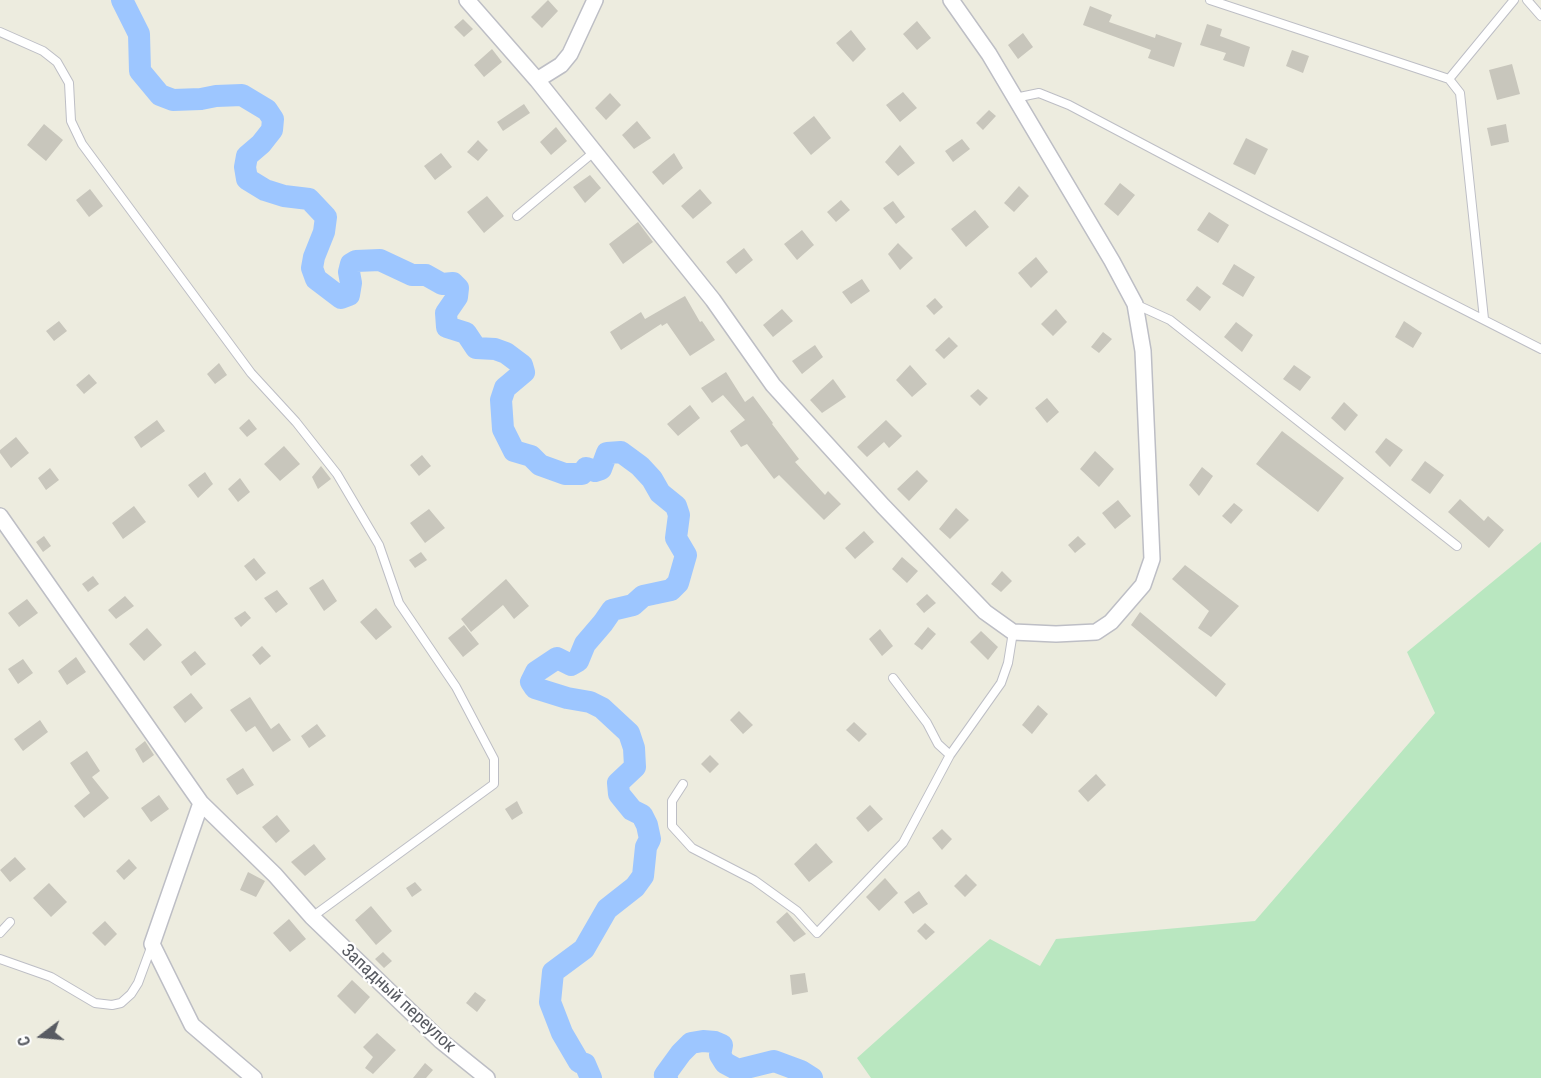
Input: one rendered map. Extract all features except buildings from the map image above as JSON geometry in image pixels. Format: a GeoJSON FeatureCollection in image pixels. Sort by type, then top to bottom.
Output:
{"type":"FeatureCollection","features":[{"type":"Feature","properties":{"kind":"street"},"geometry":{"type":"LineString","coordinates":[[467,0],[537,80],[713,300],[773,385],[883,506],[985,612],[1013,632],[1056,634],[1096,632],[1111,622],[1143,585],[1152,559],[1143,351],[1135,304],[1112,261],[989,54],[951,0]]}},
{"type":"Feature","properties":{"kind":"street"},"geometry":{"type":"LineString","coordinates":[[537,80],[561,65],[570,54],[595,0]]}},
{"type":"Feature","properties":{"kind":"street","name":"Западный переулок"},"geometry":{"type":"LineString","coordinates":[[0,516],[201,803],[275,875],[312,917],[441,1041],[487,1078]]}},
{"type":"Feature","properties":{"kind":"street"},"geometry":{"type":"LineString","coordinates":[[201,803],[152,944],[192,1025],[254,1078]]}},
{"type":"Feature","properties":{"kind":"lane"},"geometry":{"type":"LineString","coordinates":[[1210,0],[1449,79],[1461,93],[1484,319]]}},
{"type":"Feature","properties":{"kind":"lane"},"geometry":{"type":"LineString","coordinates":[[1449,79],[1514,0]]}},
{"type":"Feature","properties":{"kind":"lane"},"geometry":{"type":"LineString","coordinates":[[1527,0],[1541,16]]}},
{"type":"Feature","properties":{"kind":"lane"},"geometry":{"type":"LineString","coordinates":[[0,32],[43,51],[57,62],[69,83],[71,121],[82,144],[251,373],[296,422],[337,474],[379,545],[399,603],[456,687],[494,759],[494,783],[312,917]]}},
{"type":"Feature","properties":{"kind":"lane"},"geometry":{"type":"LineString","coordinates":[[1015,98],[1039,93],[1069,105],[1270,211],[1541,349]]}},
{"type":"Feature","properties":{"kind":"lane"},"geometry":{"type":"LineString","coordinates":[[517,216],[594,152]]}},
{"type":"Feature","properties":{"kind":"lane"},"geometry":{"type":"LineString","coordinates":[[1135,304],[1170,320],[1458,546]]}},
{"type":"Feature","properties":{"kind":"lane"},"geometry":{"type":"LineString","coordinates":[[683,784],[672,801],[672,826],[692,848],[754,880],[797,911],[817,933],[903,843],[950,755],[1001,683],[1008,663],[1013,632]]}},
{"type":"Feature","properties":{"kind":"lane"},"geometry":{"type":"LineString","coordinates":[[893,678],[927,723],[938,744],[950,755]]}},
{"type":"Feature","properties":{"kind":"lane"},"geometry":{"type":"LineString","coordinates":[[0,933],[10,922]]}},
{"type":"Feature","properties":{"kind":"lane"},"geometry":{"type":"LineString","coordinates":[[0,959],[51,977],[95,1003],[112,1005],[121,1003],[131,994],[138,983],[152,944]]}},
{"type":"Feature","properties":{"kind":"green space"},"geometry":{"type":"Polygon","coordinates":[[[1541,542],[1541,1078],[871,1078],[857,1058],[990,939],[1040,966],[1056,939],[1255,921],[1435,713],[1407,652],[1541,542]]]}},
{"type":"Feature","properties":{"kind":"waterway"},"geometry":{"type":"LineString","coordinates":[[122,0],[139,34],[140,71],[160,95],[173,100],[242,95],[267,110],[273,119],[272,130],[247,156],[245,167],[247,179],[265,190],[284,196],[309,199],[326,217],[324,232],[312,268],[316,279],[341,298],[349,295],[351,264],[356,261],[380,260],[412,275],[426,275],[442,284],[453,283],[458,288],[457,297],[446,313],[447,327],[466,333],[476,348],[495,349],[506,353],[522,365],[524,372],[505,388],[501,400],[503,429],[514,451],[531,456],[540,465],[565,474],[582,474],[586,468],[595,471],[601,469],[607,453],[621,452],[640,466],[652,479],[660,493],[676,506],[679,515],[676,538],[686,555],[678,583],[671,590],[643,596],[633,605],[612,610],[585,644],[578,661],[571,665],[557,658],[536,672],[531,682],[535,688],[590,702],[602,708],[629,733],[634,748],[635,767],[618,783],[619,794],[632,810],[642,815],[650,839],[646,847],[643,876],[635,887],[607,909],[584,949],[553,972],[550,1002],[562,1033],[579,1062],[585,1064],[591,1078]]}},
{"type":"Feature","properties":{"kind":"waterway"},"geometry":{"type":"LineString","coordinates":[[667,1078],[665,1075],[681,1053],[691,1043],[703,1041],[722,1045],[720,1055],[725,1063],[738,1070],[774,1061],[801,1071],[812,1078]]}}]}
